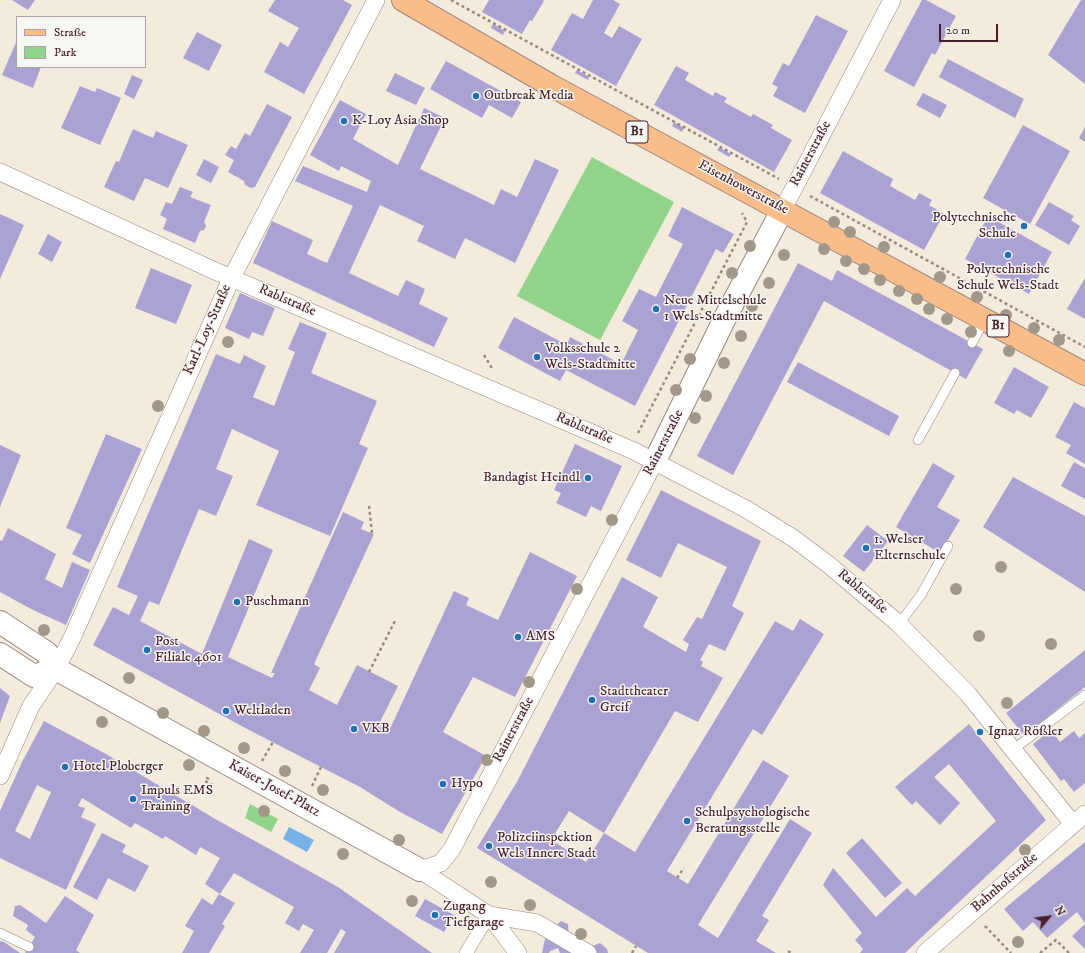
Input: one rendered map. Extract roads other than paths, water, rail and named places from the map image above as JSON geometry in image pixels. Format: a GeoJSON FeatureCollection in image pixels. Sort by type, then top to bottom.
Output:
{"type":"FeatureCollection","features":[{"type":"Feature","properties":{"kind":"main road","name":"Eisenhowerstraße"},"geometry":{"type":"LineString","coordinates":[[403,0],[550,85],[751,192],[1085,374]]}},
{"type":"Feature","properties":{"kind":"street","name":"Karl-Loy-Straße"},"geometry":{"type":"LineString","coordinates":[[0,776],[31,706],[56,669],[232,277],[376,0]]}},
{"type":"Feature","properties":{"kind":"street","name":"Rainerstraße"},"geometry":{"type":"LineString","coordinates":[[420,870],[441,863],[452,849],[655,461],[727,314],[892,0]]}},
{"type":"Feature","properties":{"kind":"street","name":"Rablstraße"},"geometry":{"type":"LineString","coordinates":[[0,172],[232,277],[655,461],[746,509],[793,538],[830,565],[900,624],[968,694],[1014,749],[1079,819]]}},
{"type":"Feature","properties":{"kind":"street","name":"Kaiser-Josef-Platz"},"geometry":{"type":"LineString","coordinates":[[0,622],[47,653],[56,669],[420,870],[489,915],[518,953]]}},
{"type":"Feature","properties":{"kind":"street"},"geometry":{"type":"LineString","coordinates":[[0,654],[34,676],[56,669]]}},
{"type":"Feature","properties":{"kind":"street","name":"Bahnhofstraße"},"geometry":{"type":"LineString","coordinates":[[925,953],[1079,819]]}},
{"type":"Feature","properties":{"kind":"street","name":"Kaiser-Josef-Platz"},"geometry":{"type":"LineString","coordinates":[[489,915],[537,924],[588,953]]}},
{"type":"Feature","properties":{"kind":"street"},"geometry":{"type":"LineString","coordinates":[[466,953],[489,915]]}},
{"type":"Feature","properties":{"kind":"lane"},"geometry":{"type":"LineString","coordinates":[[972,344],[985,319]]}},
{"type":"Feature","properties":{"kind":"lane"},"geometry":{"type":"LineString","coordinates":[[918,440],[955,373]]}},
{"type":"Feature","properties":{"kind":"lane"},"geometry":{"type":"LineString","coordinates":[[900,624],[920,595],[948,546]]}},
{"type":"Feature","properties":{"kind":"lane"},"geometry":{"type":"LineString","coordinates":[[1014,749],[1085,695]]}},
{"type":"Feature","properties":{"kind":"lane"},"geometry":{"type":"LineString","coordinates":[[0,933],[29,947]]}},
{"type":"Feature","properties":{"kind":"water"},"geometry":{"type":"Polygon","coordinates":[[[289,827],[314,840],[307,852],[283,839],[289,827]]]}},
{"type":"Feature","properties":{"kind":"place","name":"Outbreak Media"},"geometry":{"type":"Point","coordinates":[476,96]}},
{"type":"Feature","properties":{"kind":"place","name":"K-Loy Asia Shop"},"geometry":{"type":"Point","coordinates":[344,121]}},
{"type":"Feature","properties":{"kind":"place","name":"Polytechnische Schule"},"geometry":{"type":"Point","coordinates":[1024,226]}},
{"type":"Feature","properties":{"kind":"place","name":"Polytechnische Schule Wels-Stadt"},"geometry":{"type":"Point","coordinates":[1008,255]}},
{"type":"Feature","properties":{"kind":"place","name":"Neue Mittelschule 1 Wels-Stadtmitte"},"geometry":{"type":"Point","coordinates":[656,309]}},
{"type":"Feature","properties":{"kind":"place","name":"Volksschule 2 Wels-Stadtmitte"},"geometry":{"type":"Point","coordinates":[537,357]}},
{"type":"Feature","properties":{"kind":"place","name":"Bandagist Heindl"},"geometry":{"type":"Point","coordinates":[588,478]}},
{"type":"Feature","properties":{"kind":"place","name":"1. Welser Elternschule"},"geometry":{"type":"Point","coordinates":[866,548]}},
{"type":"Feature","properties":{"kind":"place","name":"Puschmann"},"geometry":{"type":"Point","coordinates":[237,602]}},
{"type":"Feature","properties":{"kind":"place","name":"AMS"},"geometry":{"type":"Point","coordinates":[518,637]}},
{"type":"Feature","properties":{"kind":"place","name":"Post Filiale 4601"},"geometry":{"type":"Point","coordinates":[147,650]}},
{"type":"Feature","properties":{"kind":"place","name":"Stadttheater Greif"},"geometry":{"type":"Point","coordinates":[592,700]}},
{"type":"Feature","properties":{"kind":"place","name":"Weltladen"},"geometry":{"type":"Point","coordinates":[226,711]}},
{"type":"Feature","properties":{"kind":"place","name":"VKB"},"geometry":{"type":"Point","coordinates":[354,729]}},
{"type":"Feature","properties":{"kind":"place","name":"Ignaz Rößler"},"geometry":{"type":"Point","coordinates":[980,732]}},
{"type":"Feature","properties":{"kind":"place","name":"Hotel Ploberger"},"geometry":{"type":"Point","coordinates":[65,767]}},
{"type":"Feature","properties":{"kind":"place","name":"Hypo"},"geometry":{"type":"Point","coordinates":[443,784]}},
{"type":"Feature","properties":{"kind":"place","name":"Impuls EMS Training"},"geometry":{"type":"Point","coordinates":[133,799]}},
{"type":"Feature","properties":{"kind":"place","name":"Schulpsychologische Beratungsstelle"},"geometry":{"type":"Point","coordinates":[687,821]}},
{"type":"Feature","properties":{"kind":"place","name":"Polizeiinspektion Wels Innere Stadt"},"geometry":{"type":"Point","coordinates":[489,846]}},
{"type":"Feature","properties":{"kind":"place","name":"Zugang Tiefgarage"},"geometry":{"type":"Point","coordinates":[435,915]}}]}
